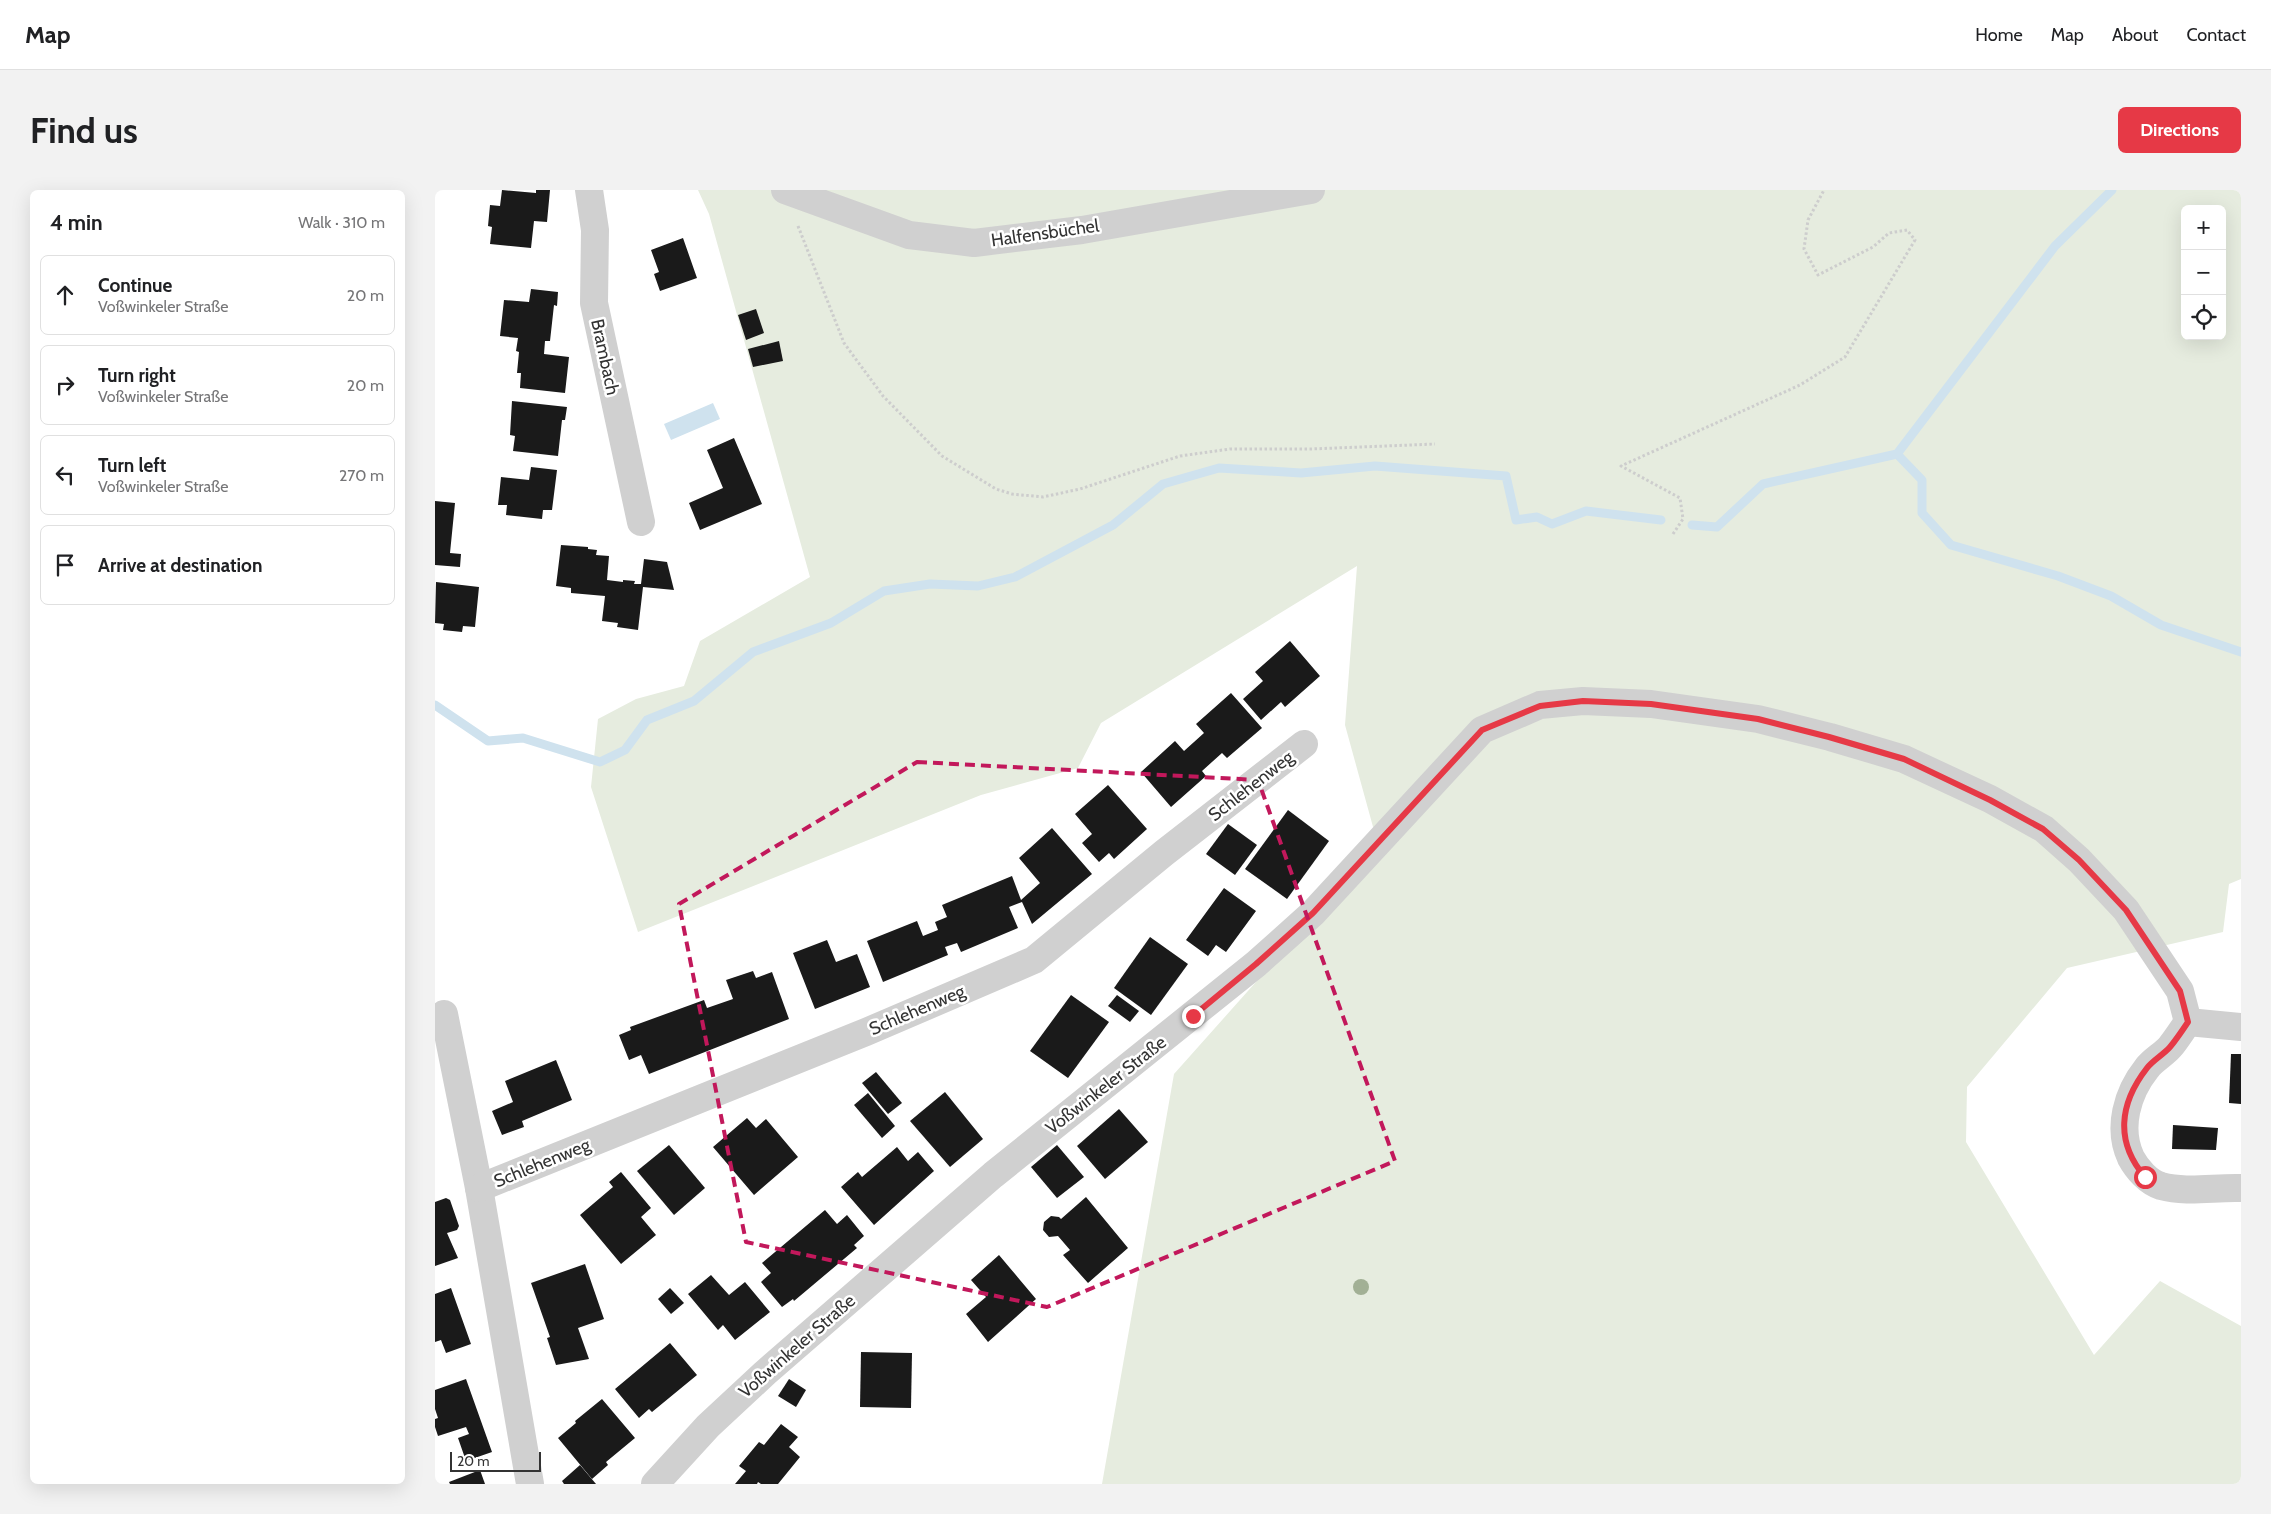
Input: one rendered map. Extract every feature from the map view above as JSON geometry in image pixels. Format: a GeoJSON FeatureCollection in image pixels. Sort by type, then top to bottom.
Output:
{"type":"FeatureCollection","features":[{"type":"Feature","properties":{"kind":"street","name":"Brambach"},"geometry":{"type":"LineString","coordinates":[[589,190],[595,230],[594,304],[641,522]]}},
{"type":"Feature","properties":{"kind":"street","name":"Halfensbüchel"},"geometry":{"type":"LineString","coordinates":[[785,190],[909,235],[974,243],[1082,230],[1311,190]]}},
{"type":"Feature","properties":{"kind":"street","name":"Voßwinkeler Straße"},"geometry":{"type":"LineString","coordinates":[[655,1484],[708,1426],[765,1373],[993,1175],[1193,1016],[1278,945],[1313,913],[1378,845],[1482,730],[1540,706],[1583,701],[1651,704],[1758,719],[1904,759],[1990,800],[2043,829],[2079,860],[2126,910],[2180,991],[2188,1022]]}},
{"type":"Feature","properties":{"kind":"street","name":"Schlehenweg"},"geometry":{"type":"LineString","coordinates":[[479,1188],[866,1032],[1034,960],[1165,853],[1305,744]]}},
{"type":"Feature","properties":{"kind":"street","name":"Schlehenweg"},"geometry":{"type":"LineString","coordinates":[[445,1014],[479,1188],[530,1484]]}},
{"type":"Feature","properties":{"kind":"street"},"geometry":{"type":"LineString","coordinates":[[2241,1027],[2188,1022],[2169,1048],[2147,1067],[2134,1089],[2125,1113],[2124,1132],[2127,1148],[2134,1164],[2145,1177],[2158,1186],[2179,1190],[2241,1188]]}},
{"type":"Feature","properties":{"kind":"path"},"geometry":{"type":"LineString","coordinates":[[785,190],[844,343],[883,396],[942,456],[995,488],[1012,494],[1043,497],[1080,489],[1180,456],[1230,449],[1311,449],[1435,444]]}},
{"type":"Feature","properties":{"kind":"path"},"geometry":{"type":"LineString","coordinates":[[1673,534],[1683,519],[1680,498],[1621,466],[1800,385],[1845,357],[1915,240],[1907,230],[1889,233],[1873,246],[1818,274],[1804,248],[1809,220],[1824,190]]}},
{"type":"Feature","properties":{"kind":"highlighted area"},"geometry":{"type":"Polygon","coordinates":[[[917,762],[1258,780],[1395,1161],[1047,1307],[746,1242],[679,904],[917,762]]]}},
{"type":"Feature","properties":{"kind":"shaded area"},"geometry":{"type":"Polygon","coordinates":[[[698,190],[2241,190],[2241,879],[2229,884],[2223,932],[2067,968],[1967,1087],[1966,1142],[2094,1355],[2160,1281],[2241,1326],[2241,1484],[1102,1484],[1174,1074],[1378,845],[1345,725],[1357,566],[1101,723],[1078,768],[981,795],[638,932],[591,787],[598,719],[636,699],[684,686],[700,641],[810,577],[709,214],[698,190]]]}},
{"type":"Feature","properties":{"kind":"water"},"geometry":{"type":"Polygon","coordinates":[[[713,403],[720,419],[671,440],[664,424],[713,403]]]}},
{"type":"Feature","properties":{"kind":"building"},"geometry":{"type":"Polygon","coordinates":[[[502,190],[536,193],[536,190],[550,190],[547,222],[534,221],[531,248],[490,244],[492,227],[488,226],[490,205],[500,206],[502,190]]]}},
{"type":"Feature","properties":{"kind":"building"},"geometry":{"type":"Polygon","coordinates":[[[683,238],[697,278],[660,291],[654,274],[659,272],[651,250],[683,238]]]}},
{"type":"Feature","properties":{"kind":"building"},"geometry":{"type":"Polygon","coordinates":[[[531,289],[558,292],[557,306],[554,305],[550,341],[545,341],[544,354],[569,357],[565,393],[520,388],[521,373],[517,373],[519,352],[516,351],[518,338],[500,336],[504,300],[529,302],[531,289]]]}},
{"type":"Feature","properties":{"kind":"building"},"geometry":{"type":"Polygon","coordinates":[[[756,309],[764,333],[746,340],[738,315],[756,309]]]}},
{"type":"Feature","properties":{"kind":"building"},"geometry":{"type":"Polygon","coordinates":[[[779,341],[783,361],[753,367],[748,349],[779,341]]]}},
{"type":"Feature","properties":{"kind":"building"},"geometry":{"type":"Polygon","coordinates":[[[512,401],[567,407],[565,420],[562,420],[558,456],[513,451],[515,436],[510,435],[512,401]]]}},
{"type":"Feature","properties":{"kind":"building"},"geometry":{"type":"Polygon","coordinates":[[[734,438],[762,504],[700,530],[689,503],[723,488],[707,450],[734,438]]]}},
{"type":"Feature","properties":{"kind":"building"},"geometry":{"type":"Polygon","coordinates":[[[531,467],[557,470],[552,510],[543,510],[542,519],[506,515],[507,505],[498,505],[501,477],[529,480],[531,467]]]}},
{"type":"Feature","properties":{"kind":"building"},"geometry":{"type":"Polygon","coordinates":[[[435,501],[455,503],[450,553],[461,554],[460,567],[435,565],[435,501]]]}},
{"type":"Feature","properties":{"kind":"building"},"geometry":{"type":"Polygon","coordinates":[[[561,545],[588,547],[588,549],[597,550],[596,555],[609,556],[607,580],[635,581],[634,584],[641,584],[644,559],[667,562],[674,590],[643,587],[638,630],[617,627],[618,623],[602,621],[605,596],[571,593],[571,588],[556,586],[561,545]]]}},
{"type":"Feature","properties":{"kind":"building"},"geometry":{"type":"Polygon","coordinates":[[[436,582],[479,587],[475,627],[463,626],[462,632],[443,630],[444,624],[435,623],[436,582]]]}},
{"type":"Feature","properties":{"kind":"building"},"geometry":{"type":"Polygon","coordinates":[[[1290,641],[1320,676],[1285,707],[1281,702],[1261,720],[1243,699],[1263,681],[1255,672],[1290,641]]]}},
{"type":"Feature","properties":{"kind":"building"},"geometry":{"type":"Polygon","coordinates":[[[1231,693],[1262,728],[1227,758],[1222,753],[1202,771],[1206,776],[1171,807],[1141,772],[1175,741],[1184,751],[1204,733],[1196,724],[1231,693]]]}},
{"type":"Feature","properties":{"kind":"building"},"geometry":{"type":"Polygon","coordinates":[[[1108,785],[1147,829],[1114,859],[1109,853],[1099,862],[1082,843],[1092,834],[1075,814],[1108,785]]]}},
{"type":"Feature","properties":{"kind":"building"},"geometry":{"type":"Polygon","coordinates":[[[1288,810],[1329,841],[1287,899],[1245,869],[1288,810]]]}},
{"type":"Feature","properties":{"kind":"building"},"geometry":{"type":"Polygon","coordinates":[[[1228,824],[1257,845],[1235,875],[1206,854],[1228,824]]]}},
{"type":"Feature","properties":{"kind":"building"},"geometry":{"type":"Polygon","coordinates":[[[1052,828],[1092,874],[1032,924],[1022,902],[1009,907],[1018,928],[961,952],[957,943],[945,947],[948,955],[883,982],[867,941],[917,921],[923,936],[938,930],[935,922],[947,917],[942,905],[1012,876],[1021,900],[1040,883],[1019,858],[1052,828]]]}},
{"type":"Feature","properties":{"kind":"building"},"geometry":{"type":"Polygon","coordinates":[[[1224,888],[1256,911],[1226,952],[1216,945],[1208,956],[1186,940],[1224,888]]]}},
{"type":"Feature","properties":{"kind":"building"},"geometry":{"type":"Polygon","coordinates":[[[1150,937],[1188,964],[1151,1015],[1114,988],[1150,937]]]}},
{"type":"Feature","properties":{"kind":"building"},"geometry":{"type":"Polygon","coordinates":[[[827,940],[836,962],[857,954],[870,987],[815,1009],[793,953],[827,940]]]}},
{"type":"Feature","properties":{"kind":"building"},"geometry":{"type":"Polygon","coordinates":[[[753,971],[756,978],[772,972],[789,1019],[649,1074],[641,1055],[629,1060],[619,1035],[631,1030],[630,1027],[704,1000],[707,1008],[733,999],[726,980],[753,971]]]}},
{"type":"Feature","properties":{"kind":"building"},"geometry":{"type":"Polygon","coordinates":[[[1071,995],[1109,1022],[1068,1078],[1030,1051],[1071,995]]]}},
{"type":"Feature","properties":{"kind":"building"},"geometry":{"type":"Polygon","coordinates":[[[1117,995],[1139,1011],[1130,1022],[1108,1006],[1117,995]]]}},
{"type":"Feature","properties":{"kind":"building"},"geometry":{"type":"Polygon","coordinates":[[[2231,1054],[2241,1054],[2241,1104],[2229,1103],[2231,1054]]]}},
{"type":"Feature","properties":{"kind":"building"},"geometry":{"type":"Polygon","coordinates":[[[556,1060],[572,1100],[522,1121],[524,1127],[502,1135],[492,1111],[513,1102],[505,1081],[556,1060]]]}},
{"type":"Feature","properties":{"kind":"building"},"geometry":{"type":"Polygon","coordinates":[[[876,1072],[902,1103],[888,1114],[862,1083],[876,1072]]]}},
{"type":"Feature","properties":{"kind":"building"},"geometry":{"type":"Polygon","coordinates":[[[945,1092],[983,1139],[950,1167],[910,1121],[945,1092]]]}},
{"type":"Feature","properties":{"kind":"building"},"geometry":{"type":"Polygon","coordinates":[[[868,1093],[895,1126],[882,1138],[854,1105],[868,1093]]]}},
{"type":"Feature","properties":{"kind":"building"},"geometry":{"type":"Polygon","coordinates":[[[1119,1109],[1148,1142],[1105,1179],[1077,1146],[1119,1109]]]}},
{"type":"Feature","properties":{"kind":"building"},"geometry":{"type":"Polygon","coordinates":[[[747,1118],[756,1128],[766,1119],[798,1157],[754,1195],[713,1147],[747,1118]]]}},
{"type":"Feature","properties":{"kind":"building"},"geometry":{"type":"Polygon","coordinates":[[[2173,1125],[2218,1128],[2216,1150],[2172,1149],[2173,1125]]]}},
{"type":"Feature","properties":{"kind":"building"},"geometry":{"type":"Polygon","coordinates":[[[669,1145],[705,1188],[674,1215],[637,1171],[669,1145]]]}},
{"type":"Feature","properties":{"kind":"building"},"geometry":{"type":"Polygon","coordinates":[[[1057,1145],[1084,1177],[1057,1198],[1031,1167],[1057,1145]]]}},
{"type":"Feature","properties":{"kind":"building"},"geometry":{"type":"Polygon","coordinates":[[[897,1147],[908,1161],[918,1152],[934,1171],[874,1225],[841,1187],[858,1172],[862,1177],[897,1147]]]}},
{"type":"Feature","properties":{"kind":"building"},"geometry":{"type":"Polygon","coordinates":[[[621,1172],[651,1208],[641,1217],[656,1235],[621,1264],[580,1215],[613,1187],[609,1182],[621,1172]]]}},
{"type":"Feature","properties":{"kind":"building"},"geometry":{"type":"Polygon","coordinates":[[[1086,1197],[1128,1248],[1088,1283],[1063,1255],[1070,1250],[1058,1236],[1049,1237],[1043,1230],[1044,1222],[1051,1216],[1061,1219],[1086,1197]]]}},
{"type":"Feature","properties":{"kind":"building"},"geometry":{"type":"Polygon","coordinates":[[[446,1198],[450,1200],[459,1226],[457,1230],[447,1233],[458,1258],[435,1266],[435,1202],[446,1198]]]}},
{"type":"Feature","properties":{"kind":"building"},"geometry":{"type":"Polygon","coordinates":[[[825,1210],[837,1224],[847,1215],[864,1236],[854,1245],[857,1248],[794,1301],[793,1299],[782,1307],[761,1282],[771,1273],[762,1263],[825,1210]]]}},
{"type":"Feature","properties":{"kind":"building"},"geometry":{"type":"Polygon","coordinates":[[[999,1255],[1036,1299],[988,1342],[966,1314],[986,1297],[971,1280],[999,1255]]]}},
{"type":"Feature","properties":{"kind":"building"},"geometry":{"type":"Polygon","coordinates":[[[585,1264],[604,1319],[578,1328],[589,1359],[556,1365],[547,1338],[550,1337],[531,1283],[585,1264]]]}},
{"type":"Feature","properties":{"kind":"building"},"geometry":{"type":"Polygon","coordinates":[[[711,1275],[729,1295],[745,1282],[770,1312],[735,1340],[723,1325],[718,1330],[688,1294],[711,1275]]]}},
{"type":"Feature","properties":{"kind":"building"},"geometry":{"type":"Polygon","coordinates":[[[451,1288],[471,1344],[446,1353],[441,1340],[435,1342],[435,1294],[451,1288]]]}},
{"type":"Feature","properties":{"kind":"building"},"geometry":{"type":"Polygon","coordinates":[[[670,1288],[684,1303],[671,1314],[658,1299],[670,1288]]]}},
{"type":"Feature","properties":{"kind":"building"},"geometry":{"type":"Polygon","coordinates":[[[670,1343],[697,1375],[652,1412],[649,1409],[639,1418],[615,1389],[670,1343]]]}},
{"type":"Feature","properties":{"kind":"building"},"geometry":{"type":"Polygon","coordinates":[[[861,1352],[912,1353],[911,1408],[860,1407],[861,1352]]]}},
{"type":"Feature","properties":{"kind":"building"},"geometry":{"type":"Polygon","coordinates":[[[466,1379],[492,1452],[466,1461],[458,1438],[469,1434],[466,1427],[438,1436],[435,1427],[435,1419],[438,1418],[435,1409],[435,1390],[466,1379]]]}},
{"type":"Feature","properties":{"kind":"building"},"geometry":{"type":"Polygon","coordinates":[[[789,1379],[806,1390],[796,1407],[778,1396],[789,1379]]]}},
{"type":"Feature","properties":{"kind":"building"},"geometry":{"type":"Polygon","coordinates":[[[602,1399],[635,1438],[606,1462],[608,1465],[592,1479],[558,1438],[602,1399]]]}},
{"type":"Feature","properties":{"kind":"building"},"geometry":{"type":"Polygon","coordinates":[[[781,1424],[798,1437],[789,1447],[800,1457],[778,1484],[761,1484],[758,1482],[757,1484],[735,1484],[746,1471],[739,1466],[759,1442],[764,1445],[781,1424]]]}},
{"type":"Feature","properties":{"kind":"building"},"geometry":{"type":"Polygon","coordinates":[[[580,1465],[596,1484],[564,1484],[562,1481],[580,1465]]]}},
{"type":"Feature","properties":{"kind":"building"},"geometry":{"type":"Polygon","coordinates":[[[480,1470],[485,1484],[450,1484],[449,1482],[480,1470]]]}},
{"type":"Feature","properties":{"kind":"waterway"},"geometry":{"type":"LineString","coordinates":[[1692,525],[1717,527],[1763,484],[1897,454],[2055,246],[2112,190]]}},
{"type":"Feature","properties":{"kind":"waterway"},"geometry":{"type":"LineString","coordinates":[[1897,454],[1922,480],[1922,513],[1951,545],[2058,576],[2111,596],[2161,625],[2241,652]]}},
{"type":"Feature","properties":{"kind":"waterway"},"geometry":{"type":"LineString","coordinates":[[435,705],[488,741],[523,738],[600,762],[625,750],[647,720],[694,701],[753,652],[831,623],[884,591],[930,584],[978,586],[1015,577],[1113,525],[1163,484],[1219,468],[1301,473],[1375,466],[1506,476],[1516,520],[1537,517],[1552,524],[1586,511],[1661,520]]}},
{"type":"Feature","properties":{"kind":"route"},"geometry":{"type":"LineString","coordinates":[[1193,1016],[1256,964],[1313,913],[1378,845],[1482,730],[1507,718],[1540,706],[1583,701],[1651,704],[1758,719],[1904,759],[1990,800],[2043,829],[2079,860],[2126,910],[2180,991],[2188,1022],[2169,1048],[2147,1067],[2134,1089],[2125,1113],[2124,1132],[2127,1148],[2134,1164],[2145,1177]]}}]}
